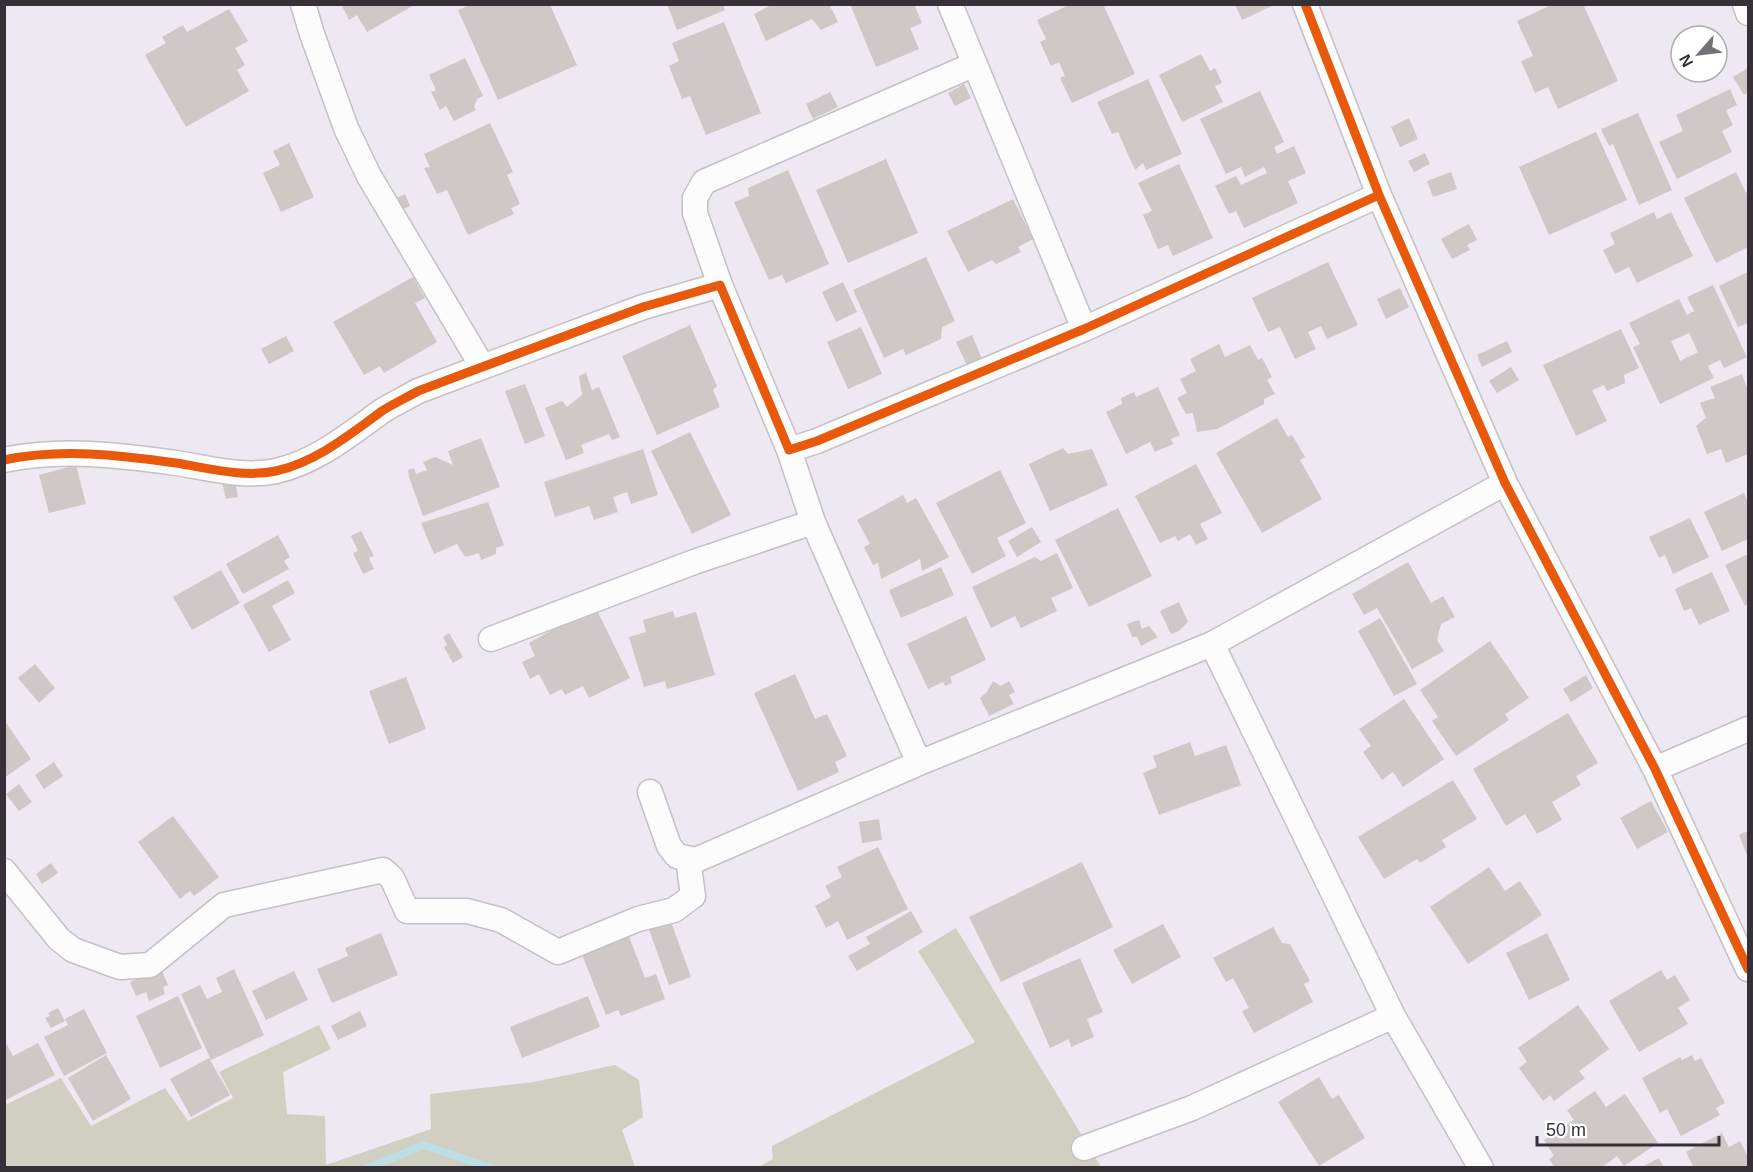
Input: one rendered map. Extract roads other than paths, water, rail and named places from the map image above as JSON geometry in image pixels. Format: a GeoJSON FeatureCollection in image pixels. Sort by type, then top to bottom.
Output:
{"type":"FeatureCollection","features":[{"type":"Feature","properties":{"kind":"street"},"geometry":{"type":"LineString","coordinates":[[303,4],[346,128],[369,176],[482,366]]}},
{"type":"Feature","properties":{"kind":"street"},"geometry":{"type":"LineString","coordinates":[[950,4],[1084,329]]}},
{"type":"Feature","properties":{"kind":"street"},"geometry":{"type":"LineString","coordinates":[[1305,4],[1379,195],[1504,483],[1655,769],[1749,969]]}},
{"type":"Feature","properties":{"kind":"street"},"geometry":{"type":"LineString","coordinates":[[1745,4],[1749,13]]}},
{"type":"Feature","properties":{"kind":"street"},"geometry":{"type":"LineString","coordinates":[[920,763],[813,522],[789,450],[720,285],[694,213],[695,198],[704,182],[975,63]]}},
{"type":"Feature","properties":{"kind":"street"},"geometry":{"type":"LineString","coordinates":[[789,450],[828,436],[1084,329],[1379,195]]}},
{"type":"Feature","properties":{"kind":"street"},"geometry":{"type":"LineString","coordinates":[[4,460],[20,456],[86,453],[243,473],[275,471],[304,461],[344,440],[384,410],[418,391],[643,308],[720,285]]}},
{"type":"Feature","properties":{"kind":"street"},"geometry":{"type":"LineString","coordinates":[[650,792],[669,846],[677,856],[696,860],[920,763],[1212,644],[1504,483]]}},
{"type":"Feature","properties":{"kind":"street"},"geometry":{"type":"LineString","coordinates":[[492,639],[694,562],[813,522]]}},
{"type":"Feature","properties":{"kind":"street"},"geometry":{"type":"LineString","coordinates":[[1212,644],[1393,1016],[1481,1167]]}},
{"type":"Feature","properties":{"kind":"street"},"geometry":{"type":"LineString","coordinates":[[1655,769],[1749,729]]}},
{"type":"Feature","properties":{"kind":"street"},"geometry":{"type":"LineString","coordinates":[[4,871],[59,939],[73,950],[120,967],[150,965],[224,905],[383,870],[392,878],[407,911],[467,911],[501,920],[558,952],[638,919],[674,910],[693,896],[688,859]]}},
{"type":"Feature","properties":{"kind":"street"},"geometry":{"type":"LineString","coordinates":[[1084,1148],[1192,1108],[1393,1016]]}},
{"type":"Feature","properties":{"kind":"waterway"},"geometry":{"type":"LineString","coordinates":[[368,1168],[424,1145],[491,1168]]}}]}
